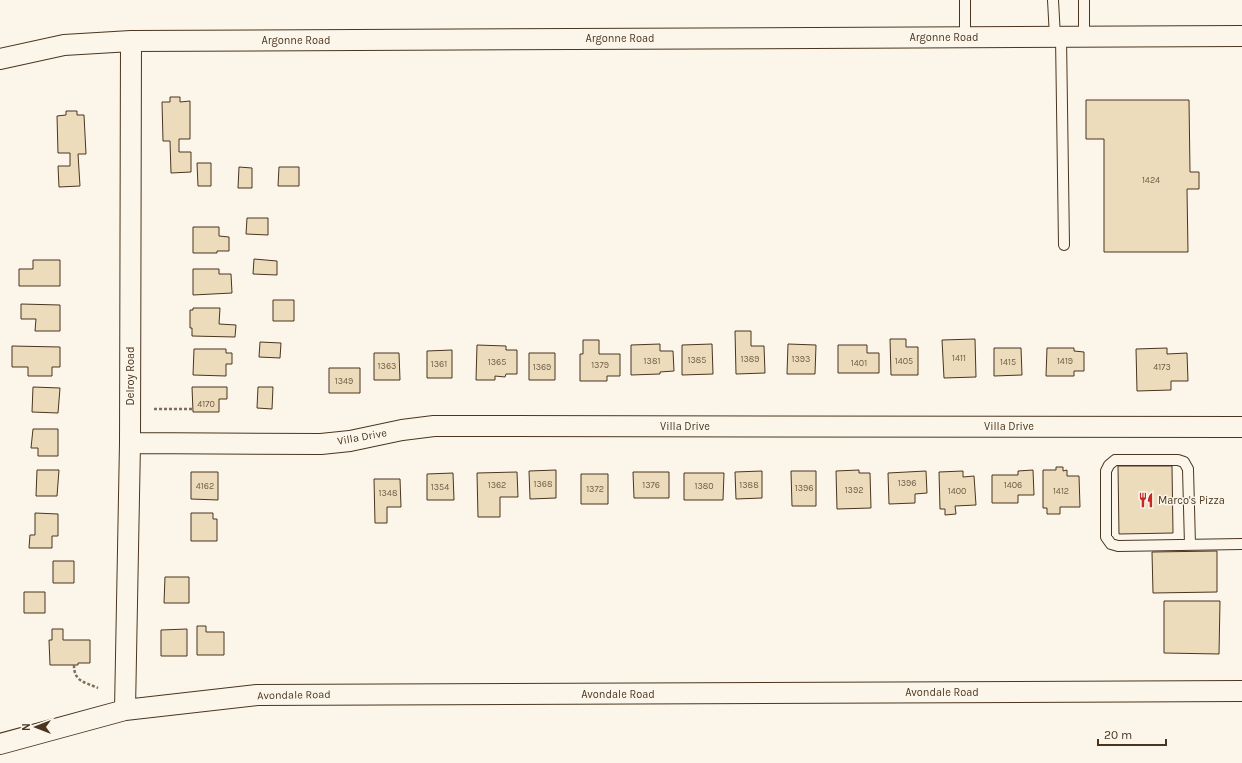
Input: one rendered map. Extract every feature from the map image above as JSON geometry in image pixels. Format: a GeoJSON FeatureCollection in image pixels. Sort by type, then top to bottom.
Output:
{"type":"FeatureCollection","features":[{"type":"Feature","properties":{"kind":"street","name":"Argonne Road"},"geometry":{"type":"LineString","coordinates":[[0,59],[64,45],[131,41],[1242,36]]}},
{"type":"Feature","properties":{"kind":"street","name":"Delroy Road"},"geometry":{"type":"LineString","coordinates":[[126,710],[130,443],[131,41]]}},
{"type":"Feature","properties":{"kind":"street","name":"Villa Drive"},"geometry":{"type":"LineString","coordinates":[[130,443],[321,444],[350,442],[402,430],[434,426],[1242,427]]}},
{"type":"Feature","properties":{"kind":"street","name":"Avondale Road"},"geometry":{"type":"LineString","coordinates":[[0,744],[126,710],[257,695],[1242,691]]}},
{"type":"Feature","properties":{"kind":"lane"},"geometry":{"type":"LineString","coordinates":[[965,0],[965,37]]}},
{"type":"Feature","properties":{"kind":"lane"},"geometry":{"type":"LineString","coordinates":[[1053,0],[1058,37],[1064,245]]}},
{"type":"Feature","properties":{"kind":"lane"},"geometry":{"type":"LineString","coordinates":[[1084,0],[1084,36]]}},
{"type":"Feature","properties":{"kind":"lane"},"geometry":{"type":"LineString","coordinates":[[1190,545],[1188,469],[1184,462],[1178,460],[1115,460],[1109,465],[1106,471],[1105,527],[1106,537],[1111,544],[1118,546],[1190,545],[1242,544]]}},
{"type":"Feature","properties":{"kind":"path"},"geometry":{"type":"LineString","coordinates":[[154,409],[192,409]]}},
{"type":"Feature","properties":{"kind":"path"},"geometry":{"type":"LineString","coordinates":[[74,665],[75,675],[78,678],[98,688]]}},
{"type":"Feature","properties":{"kind":"building"},"geometry":{"type":"Polygon","coordinates":[[[170,97],[180,97],[180,102],[190,101],[190,139],[179,139],[179,152],[191,152],[191,172],[171,173],[170,141],[163,141],[162,102],[170,102],[170,97]]]}},
{"type":"Feature","properties":{"kind":"building"},"geometry":{"type":"Polygon","coordinates":[[[1086,100],[1189,100],[1190,172],[1199,172],[1199,189],[1187,189],[1188,252],[1104,252],[1104,139],[1086,139],[1086,100]]]}},
{"type":"Feature","properties":{"kind":"building"},"geometry":{"type":"Polygon","coordinates":[[[66,111],[77,111],[77,115],[84,115],[86,154],[78,154],[80,186],[59,187],[58,166],[70,166],[70,153],[58,153],[57,116],[66,115],[66,111]]]}},
{"type":"Feature","properties":{"kind":"building"},"geometry":{"type":"Polygon","coordinates":[[[197,163],[211,163],[211,186],[198,186],[197,163]]]}},
{"type":"Feature","properties":{"kind":"building"},"geometry":{"type":"Polygon","coordinates":[[[239,167],[252,168],[252,188],[238,188],[239,167]]]}},
{"type":"Feature","properties":{"kind":"building"},"geometry":{"type":"Polygon","coordinates":[[[279,167],[299,167],[299,186],[278,186],[279,167]]]}},
{"type":"Feature","properties":{"kind":"building"},"geometry":{"type":"Polygon","coordinates":[[[247,218],[268,218],[268,235],[246,234],[247,218]]]}},
{"type":"Feature","properties":{"kind":"building"},"geometry":{"type":"Polygon","coordinates":[[[193,227],[219,227],[219,236],[229,237],[229,251],[217,251],[217,253],[193,253],[193,227]]]}},
{"type":"Feature","properties":{"kind":"building"},"geometry":{"type":"Polygon","coordinates":[[[254,259],[277,261],[277,275],[253,274],[254,259]]]}},
{"type":"Feature","properties":{"kind":"building"},"geometry":{"type":"Polygon","coordinates":[[[33,260],[60,260],[60,286],[19,286],[19,269],[33,269],[33,260]]]}},
{"type":"Feature","properties":{"kind":"building"},"geometry":{"type":"Polygon","coordinates":[[[193,269],[219,269],[219,274],[231,274],[232,293],[193,295],[193,269]]]}},
{"type":"Feature","properties":{"kind":"building"},"geometry":{"type":"Polygon","coordinates":[[[273,300],[294,300],[294,321],[273,321],[273,300]]]}},
{"type":"Feature","properties":{"kind":"building"},"geometry":{"type":"Polygon","coordinates":[[[21,304],[60,305],[60,331],[35,331],[36,319],[21,319],[21,304]]]}},
{"type":"Feature","properties":{"kind":"building"},"geometry":{"type":"Polygon","coordinates":[[[193,308],[220,308],[219,324],[236,325],[235,337],[192,336],[192,328],[190,328],[190,310],[193,310],[193,308]]]}},
{"type":"Feature","properties":{"kind":"building"},"geometry":{"type":"Polygon","coordinates":[[[735,331],[751,331],[751,346],[764,346],[765,373],[736,374],[735,331]]]}},
{"type":"Feature","properties":{"kind":"building"},"geometry":{"type":"Polygon","coordinates":[[[890,339],[906,339],[906,347],[918,347],[918,375],[891,375],[890,339]]]}},
{"type":"Feature","properties":{"kind":"building"},"geometry":{"type":"Polygon","coordinates":[[[975,339],[976,377],[944,378],[942,340],[975,339]]]}},
{"type":"Feature","properties":{"kind":"building"},"geometry":{"type":"Polygon","coordinates":[[[583,340],[599,340],[599,354],[620,354],[620,376],[607,376],[607,381],[580,381],[580,354],[583,354],[583,340]]]}},
{"type":"Feature","properties":{"kind":"building"},"geometry":{"type":"Polygon","coordinates":[[[260,342],[281,343],[280,358],[259,357],[260,342]]]}},
{"type":"Feature","properties":{"kind":"building"},"geometry":{"type":"Polygon","coordinates":[[[660,344],[660,351],[673,351],[674,371],[660,372],[660,374],[631,375],[631,345],[660,344]]]}},
{"type":"Feature","properties":{"kind":"building"},"geometry":{"type":"Polygon","coordinates":[[[712,344],[713,374],[682,375],[682,345],[712,344]]]}},
{"type":"Feature","properties":{"kind":"building"},"geometry":{"type":"Polygon","coordinates":[[[788,344],[816,345],[815,374],[787,374],[788,344]]]}},
{"type":"Feature","properties":{"kind":"building"},"geometry":{"type":"Polygon","coordinates":[[[477,345],[506,346],[506,350],[517,350],[517,374],[506,374],[505,377],[495,376],[495,380],[476,380],[477,345]]]}},
{"type":"Feature","properties":{"kind":"building"},"geometry":{"type":"Polygon","coordinates":[[[838,345],[867,345],[867,353],[879,353],[879,373],[838,373],[838,345]]]}},
{"type":"Feature","properties":{"kind":"building"},"geometry":{"type":"Polygon","coordinates":[[[12,346],[60,347],[60,367],[52,367],[52,376],[28,376],[28,367],[12,367],[12,346]]]}},
{"type":"Feature","properties":{"kind":"building"},"geometry":{"type":"Polygon","coordinates":[[[994,348],[1021,348],[1022,375],[994,376],[994,348]]]}},
{"type":"Feature","properties":{"kind":"building"},"geometry":{"type":"Polygon","coordinates":[[[1047,348],[1074,348],[1074,351],[1084,352],[1084,371],[1074,371],[1074,376],[1046,376],[1047,348]]]}},
{"type":"Feature","properties":{"kind":"building"},"geometry":{"type":"Polygon","coordinates":[[[1167,348],[1167,354],[1187,353],[1188,381],[1171,381],[1171,390],[1137,391],[1136,349],[1167,348]]]}},
{"type":"Feature","properties":{"kind":"building"},"geometry":{"type":"Polygon","coordinates":[[[194,349],[226,349],[226,353],[232,353],[232,364],[226,364],[226,376],[193,375],[194,349]]]}},
{"type":"Feature","properties":{"kind":"building"},"geometry":{"type":"Polygon","coordinates":[[[452,350],[452,378],[427,378],[427,351],[452,350]]]}},
{"type":"Feature","properties":{"kind":"building"},"geometry":{"type":"Polygon","coordinates":[[[374,353],[399,353],[400,380],[374,380],[374,353]]]}},
{"type":"Feature","properties":{"kind":"building"},"geometry":{"type":"Polygon","coordinates":[[[529,353],[555,353],[555,380],[529,380],[529,353]]]}},
{"type":"Feature","properties":{"kind":"building"},"geometry":{"type":"Polygon","coordinates":[[[329,368],[360,368],[360,393],[329,393],[329,368]]]}},
{"type":"Feature","properties":{"kind":"building"},"geometry":{"type":"Polygon","coordinates":[[[33,387],[60,388],[58,413],[32,412],[33,387]]]}},
{"type":"Feature","properties":{"kind":"building"},"geometry":{"type":"Polygon","coordinates":[[[192,387],[227,387],[227,399],[219,399],[219,412],[193,412],[192,387]]]}},
{"type":"Feature","properties":{"kind":"building"},"geometry":{"type":"Polygon","coordinates":[[[258,387],[273,387],[272,409],[257,408],[258,387]]]}},
{"type":"Feature","properties":{"kind":"building"},"geometry":{"type":"Polygon","coordinates":[[[33,429],[58,429],[58,456],[38,456],[38,448],[31,448],[33,429]]]}},
{"type":"Feature","properties":{"kind":"building","name":"Marco's Pizza"},"geometry":{"type":"Polygon","coordinates":[[[1118,466],[1172,466],[1173,533],[1119,534],[1118,466]]]}},
{"type":"Feature","properties":{"kind":"building"},"geometry":{"type":"Polygon","coordinates":[[[1056,467],[1063,467],[1063,471],[1067,470],[1067,476],[1079,476],[1080,507],[1060,507],[1060,514],[1047,514],[1047,508],[1043,508],[1043,470],[1056,470],[1056,467]]]}},
{"type":"Feature","properties":{"kind":"building"},"geometry":{"type":"Polygon","coordinates":[[[37,470],[59,470],[57,496],[36,496],[37,470]]]}},
{"type":"Feature","properties":{"kind":"building"},"geometry":{"type":"Polygon","coordinates":[[[556,470],[556,498],[530,499],[529,471],[556,470]]]}},
{"type":"Feature","properties":{"kind":"building"},"geometry":{"type":"Polygon","coordinates":[[[859,470],[859,473],[870,473],[871,508],[837,509],[836,471],[859,470]]]}},
{"type":"Feature","properties":{"kind":"building"},"geometry":{"type":"Polygon","coordinates":[[[1033,470],[1034,495],[1018,495],[1018,503],[992,503],[992,475],[1018,475],[1018,471],[1033,470]]]}},
{"type":"Feature","properties":{"kind":"building"},"geometry":{"type":"Polygon","coordinates":[[[762,471],[762,498],[736,499],[735,472],[762,471]]]}},
{"type":"Feature","properties":{"kind":"building"},"geometry":{"type":"Polygon","coordinates":[[[791,471],[816,471],[816,506],[792,506],[791,471]]]}},
{"type":"Feature","properties":{"kind":"building"},"geometry":{"type":"Polygon","coordinates":[[[926,471],[927,493],[915,494],[915,503],[889,504],[888,473],[926,471]]]}},
{"type":"Feature","properties":{"kind":"building"},"geometry":{"type":"Polygon","coordinates":[[[963,471],[963,477],[974,476],[976,505],[955,506],[956,514],[945,515],[945,509],[940,509],[939,472],[963,471]]]}},
{"type":"Feature","properties":{"kind":"building"},"geometry":{"type":"Polygon","coordinates":[[[191,472],[218,472],[218,500],[191,499],[191,472]]]}},
{"type":"Feature","properties":{"kind":"building"},"geometry":{"type":"Polygon","coordinates":[[[517,472],[518,497],[500,497],[500,517],[478,517],[477,473],[517,472]]]}},
{"type":"Feature","properties":{"kind":"building"},"geometry":{"type":"Polygon","coordinates":[[[633,472],[669,472],[669,498],[634,498],[633,472]]]}},
{"type":"Feature","properties":{"kind":"building"},"geometry":{"type":"Polygon","coordinates":[[[453,473],[454,500],[427,500],[427,474],[453,473]]]}},
{"type":"Feature","properties":{"kind":"building"},"geometry":{"type":"Polygon","coordinates":[[[684,473],[724,473],[723,500],[684,500],[684,473]]]}},
{"type":"Feature","properties":{"kind":"building"},"geometry":{"type":"Polygon","coordinates":[[[581,474],[608,474],[608,504],[581,504],[581,474]]]}},
{"type":"Feature","properties":{"kind":"building"},"geometry":{"type":"Polygon","coordinates":[[[374,479],[400,479],[401,507],[387,507],[387,523],[375,523],[374,479]]]}},
{"type":"Feature","properties":{"kind":"building"},"geometry":{"type":"Polygon","coordinates":[[[35,513],[58,514],[58,536],[52,536],[52,548],[29,548],[30,535],[35,535],[35,513]]]}},
{"type":"Feature","properties":{"kind":"building"},"geometry":{"type":"Polygon","coordinates":[[[191,513],[213,513],[213,519],[217,519],[217,541],[191,541],[191,513]]]}},
{"type":"Feature","properties":{"kind":"building"},"geometry":{"type":"Polygon","coordinates":[[[1217,551],[1217,592],[1153,593],[1152,552],[1217,551]]]}},
{"type":"Feature","properties":{"kind":"building"},"geometry":{"type":"Polygon","coordinates":[[[53,561],[74,561],[74,583],[53,583],[53,561]]]}},
{"type":"Feature","properties":{"kind":"building"},"geometry":{"type":"Polygon","coordinates":[[[165,577],[189,577],[189,603],[164,603],[165,577]]]}},
{"type":"Feature","properties":{"kind":"building"},"geometry":{"type":"Polygon","coordinates":[[[24,592],[45,592],[45,613],[24,613],[24,592]]]}},
{"type":"Feature","properties":{"kind":"building"},"geometry":{"type":"Polygon","coordinates":[[[1164,601],[1220,601],[1219,654],[1164,653],[1164,601]]]}},
{"type":"Feature","properties":{"kind":"building"},"geometry":{"type":"Polygon","coordinates":[[[197,626],[206,626],[206,632],[224,632],[224,655],[197,655],[197,626]]]}},
{"type":"Feature","properties":{"kind":"building"},"geometry":{"type":"Polygon","coordinates":[[[52,629],[63,629],[63,640],[90,640],[90,663],[78,663],[78,665],[50,665],[49,640],[52,640],[52,629]]]}},
{"type":"Feature","properties":{"kind":"building"},"geometry":{"type":"Polygon","coordinates":[[[187,629],[187,656],[161,656],[161,630],[187,629]]]}},
{"type":"Feature","properties":{"kind":"place","name":"Marco's Pizza"},"geometry":{"type":"Point","coordinates":[1146,500]}}]}
